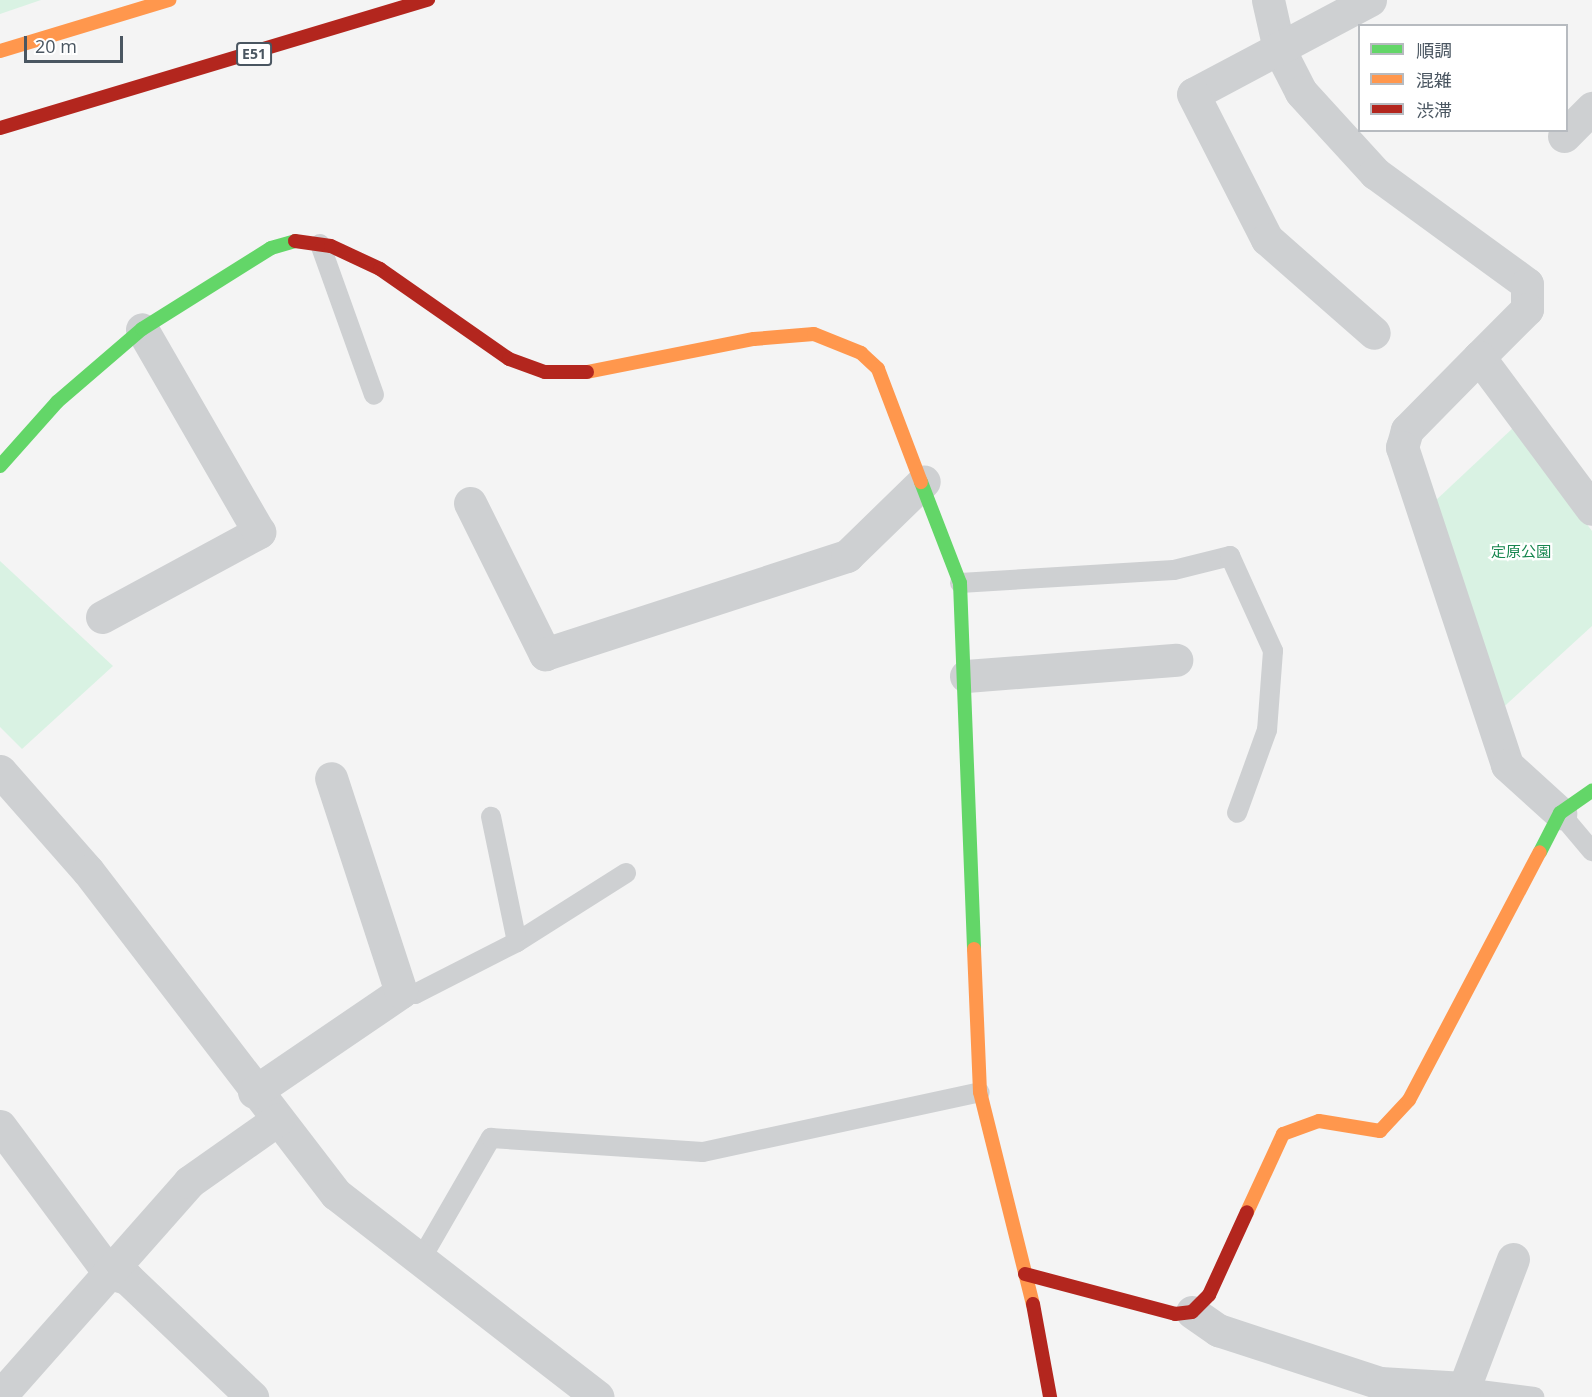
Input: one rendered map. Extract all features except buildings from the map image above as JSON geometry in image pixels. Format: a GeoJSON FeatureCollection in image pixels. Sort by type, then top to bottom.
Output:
{"type":"FeatureCollection","features":[{"type":"Feature","properties":{"kind":"main road"},"geometry":{"type":"LineString","coordinates":[[0,51],[169,0]]}},
{"type":"Feature","properties":{"kind":"main road","name":"E51"},"geometry":{"type":"LineString","coordinates":[[0,128],[79,108],[428,0]]}},
{"type":"Feature","properties":{"kind":"main road"},"geometry":{"type":"LineString","coordinates":[[0,466],[57,402],[142,329],[271,248],[298,240],[320,244],[380,268],[509,359],[545,372],[575,374],[754,339],[814,334],[843,341],[878,369],[924,481],[960,583],[966,676],[980,1092],[1046,1354],[1050,1397]]}},
{"type":"Feature","properties":{"kind":"main road"},"geometry":{"type":"LineString","coordinates":[[1025,1274],[1175,1314],[1192,1312],[1209,1295],[1283,1134],[1319,1121],[1380,1131],[1409,1100],[1560,813],[1592,791]]}},
{"type":"Feature","properties":{"kind":"street"},"geometry":{"type":"LineString","coordinates":[[1268,0],[1279,49],[1301,92],[1375,173],[1527,284],[1527,309],[1407,430],[1402,447],[1508,765],[1560,813]]}},
{"type":"Feature","properties":{"kind":"street"},"geometry":{"type":"LineString","coordinates":[[1370,0],[1193,94],[1266,239],[1374,333]]}},
{"type":"Feature","properties":{"kind":"street"},"geometry":{"type":"LineString","coordinates":[[1564,136],[1592,108]]}},
{"type":"Feature","properties":{"kind":"street"},"geometry":{"type":"LineString","coordinates":[[102,616],[259,532],[142,329]]}},
{"type":"Feature","properties":{"kind":"street"},"geometry":{"type":"LineString","coordinates":[[1479,357],[1592,508]]}},
{"type":"Feature","properties":{"kind":"street"},"geometry":{"type":"LineString","coordinates":[[470,503],[544,654],[848,556],[924,481]]}},
{"type":"Feature","properties":{"kind":"street"},"geometry":{"type":"LineString","coordinates":[[966,676],[1176,660]]}},
{"type":"Feature","properties":{"kind":"street"},"geometry":{"type":"LineString","coordinates":[[0,771],[88,871],[254,1092],[336,1194],[598,1397]]}},
{"type":"Feature","properties":{"kind":"street"},"geometry":{"type":"LineString","coordinates":[[254,1092],[401,992],[331,778]]}},
{"type":"Feature","properties":{"kind":"street"},"geometry":{"type":"LineString","coordinates":[[0,1396],[189,1182],[276,1120]]}},
{"type":"Feature","properties":{"kind":"street"},"geometry":{"type":"LineString","coordinates":[[0,1126],[109,1273],[127,1278],[252,1397]]}},
{"type":"Feature","properties":{"kind":"street"},"geometry":{"type":"LineString","coordinates":[[1192,1312],[1218,1330],[1380,1383],[1464,1393],[1514,1259]]}},
{"type":"Feature","properties":{"kind":"lane"},"geometry":{"type":"LineString","coordinates":[[320,244],[374,395]]}},
{"type":"Feature","properties":{"kind":"lane"},"geometry":{"type":"LineString","coordinates":[[960,583],[1174,570],[1230,556],[1273,651],[1266,730],[1238,813]]}},
{"type":"Feature","properties":{"kind":"lane"},"geometry":{"type":"LineString","coordinates":[[1560,813],[1592,851]]}},
{"type":"Feature","properties":{"kind":"lane"},"geometry":{"type":"LineString","coordinates":[[491,817],[517,942]]}},
{"type":"Feature","properties":{"kind":"lane"},"geometry":{"type":"LineString","coordinates":[[401,992],[415,994],[517,942],[626,873]]}},
{"type":"Feature","properties":{"kind":"lane"},"geometry":{"type":"LineString","coordinates":[[421,1260],[491,1138],[703,1152],[980,1092]]}},
{"type":"Feature","properties":{"kind":"lane"},"geometry":{"type":"LineString","coordinates":[[1464,1393],[1534,1397]]}},
{"type":"Feature","properties":{"kind":"green space"},"geometry":{"type":"Polygon","coordinates":[[[0,0],[41,0],[0,14],[0,0]]]}},
{"type":"Feature","properties":{"kind":"green space","name":"定原公園"},"geometry":{"type":"Polygon","coordinates":[[[1514,427],[1592,531],[1592,626],[1496,714],[1434,502],[1514,427]]]}},
{"type":"Feature","properties":{"kind":"green space"},"geometry":{"type":"Polygon","coordinates":[[[0,561],[113,666],[22,749],[0,727],[0,561]]]}},
{"type":"Feature","properties":{"kind":"traffic: fast"},"geometry":{"type":"LineString","coordinates":[[0,466],[57,402],[142,329],[271,248],[295,241]]}},
{"type":"Feature","properties":{"kind":"traffic: fast"},"geometry":{"type":"LineString","coordinates":[[921,482],[960,583],[974,949]]}},
{"type":"Feature","properties":{"kind":"traffic: fast"},"geometry":{"type":"LineString","coordinates":[[1540,852],[1560,813],[1592,791]]}},
{"type":"Feature","properties":{"kind":"traffic: slow"},"geometry":{"type":"LineString","coordinates":[[0,51],[169,0]]}},
{"type":"Feature","properties":{"kind":"traffic: slow"},"geometry":{"type":"LineString","coordinates":[[587,372],[754,339],[814,334],[861,353],[878,369],[921,482]]}},
{"type":"Feature","properties":{"kind":"traffic: slow"},"geometry":{"type":"LineString","coordinates":[[1247,1212],[1283,1134],[1319,1121],[1380,1131],[1409,1100],[1540,852]]}},
{"type":"Feature","properties":{"kind":"traffic: slow"},"geometry":{"type":"LineString","coordinates":[[974,949],[980,1092],[1033,1304]]}},
{"type":"Feature","properties":{"kind":"traffic: jam"},"geometry":{"type":"LineString","coordinates":[[0,128],[428,0]]}},
{"type":"Feature","properties":{"kind":"traffic: jam"},"geometry":{"type":"LineString","coordinates":[[295,241],[331,246],[380,269],[509,359],[545,372],[587,372]]}},
{"type":"Feature","properties":{"kind":"traffic: jam"},"geometry":{"type":"LineString","coordinates":[[1025,1274],[1175,1314],[1192,1312],[1209,1295],[1247,1212]]}},
{"type":"Feature","properties":{"kind":"traffic: jam"},"geometry":{"type":"LineString","coordinates":[[1033,1304],[1050,1397]]}}]}
